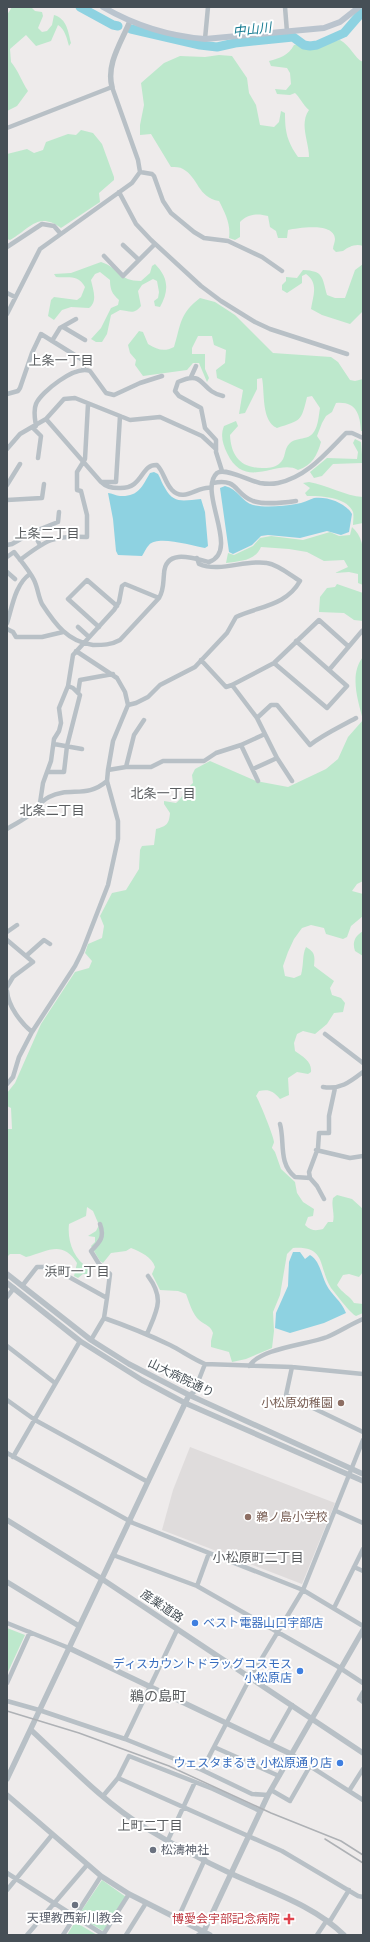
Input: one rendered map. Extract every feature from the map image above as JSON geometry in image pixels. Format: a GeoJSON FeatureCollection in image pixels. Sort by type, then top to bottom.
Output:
{"type":"FeatureCollection","features":[{"type":"Feature","properties":{"kind":"main road"},"geometry":{"type":"LineString","coordinates":[[102,7],[130,21],[152,29],[205,39],[324,28],[340,22],[359,7]]}},
{"type":"Feature","properties":{"kind":"street"},"geometry":{"type":"LineString","coordinates":[[205,39],[208,7]]}},
{"type":"Feature","properties":{"kind":"street"},"geometry":{"type":"LineString","coordinates":[[285,7],[287,32]]}},
{"type":"Feature","properties":{"kind":"street"},"geometry":{"type":"LineString","coordinates":[[7,314],[40,249],[60,233],[120,192],[136,179],[140,172],[138,160],[112,87],[110,76],[110,66],[130,21]]}},
{"type":"Feature","properties":{"kind":"street"},"geometry":{"type":"LineString","coordinates":[[7,128],[112,87]]}},
{"type":"Feature","properties":{"kind":"street"},"geometry":{"type":"LineString","coordinates":[[140,172],[152,174],[154,176],[162,201],[171,213],[194,232],[204,238],[228,241],[262,257],[282,271]]}},
{"type":"Feature","properties":{"kind":"street"},"geometry":{"type":"LineString","coordinates":[[120,192],[136,224],[155,244],[201,286],[255,322],[270,329],[347,354]]}},
{"type":"Feature","properties":{"kind":"street"},"geometry":{"type":"LineString","coordinates":[[7,247],[42,224],[54,226],[60,233]]}},
{"type":"Feature","properties":{"kind":"street"},"geometry":{"type":"LineString","coordinates":[[104,256],[123,276],[155,244]]}},
{"type":"Feature","properties":{"kind":"street"},"geometry":{"type":"LineString","coordinates":[[123,245],[138,260]]}},
{"type":"Feature","properties":{"kind":"street"},"geometry":{"type":"LineString","coordinates":[[7,293],[15,297]]}},
{"type":"Feature","properties":{"kind":"street"},"geometry":{"type":"LineString","coordinates":[[52,341],[63,326],[76,319]]}},
{"type":"Feature","properties":{"kind":"street"},"geometry":{"type":"LineString","coordinates":[[63,326],[85,340]]}},
{"type":"Feature","properties":{"kind":"street"},"geometry":{"type":"LineString","coordinates":[[7,394],[18,392],[32,353],[41,334],[86,362],[83,369]]}},
{"type":"Feature","properties":{"kind":"street"},"geometry":{"type":"LineString","coordinates":[[191,377],[196,366]]}},
{"type":"Feature","properties":{"kind":"street"},"geometry":{"type":"LineString","coordinates":[[38,458],[41,436],[34,426],[34,409],[37,402],[66,374],[83,369],[90,371],[98,383],[110,395],[114,395],[140,383],[162,376]]}},
{"type":"Feature","properties":{"kind":"street"},"geometry":{"type":"LineString","coordinates":[[222,471],[216,449],[215,437],[204,426],[201,408],[176,394],[177,383],[191,377],[199,379],[209,390],[223,396]]}},
{"type":"Feature","properties":{"kind":"street"},"geometry":{"type":"LineString","coordinates":[[7,449],[20,434],[46,419],[64,399],[75,398],[130,420],[160,416],[202,436],[216,449]]}},
{"type":"Feature","properties":{"kind":"street"},"geometry":{"type":"LineString","coordinates":[[20,560],[40,544],[59,537],[87,537],[86,516],[81,491],[77,490],[76,478],[77,472],[83,461],[88,404]]}},
{"type":"Feature","properties":{"kind":"street"},"geometry":{"type":"LineString","coordinates":[[101,482],[116,482],[120,416]]}},
{"type":"Feature","properties":{"kind":"street"},"geometry":{"type":"LineString","coordinates":[[46,419],[105,486],[113,488],[131,487],[137,482],[147,467],[157,465],[171,489],[178,494],[187,494],[212,486],[222,481],[229,482],[252,501],[279,503],[296,501]]}},
{"type":"Feature","properties":{"kind":"street"},"geometry":{"type":"LineString","coordinates":[[222,471],[260,483],[278,483],[297,476],[316,464],[346,433],[352,433],[363,438]]}},
{"type":"Feature","properties":{"kind":"street"},"geometry":{"type":"LineString","coordinates":[[7,484],[20,464]]}},
{"type":"Feature","properties":{"kind":"street"},"geometry":{"type":"LineString","coordinates":[[7,557],[14,552],[20,560],[36,584],[42,603],[63,632],[74,640],[82,643],[99,645],[114,643],[120,640],[159,598],[162,590],[164,567],[167,562],[174,557],[197,558],[209,562],[214,560],[221,551],[212,486],[214,477],[222,471]]}},
{"type":"Feature","properties":{"kind":"street"},"geometry":{"type":"LineString","coordinates":[[7,500],[42,498],[44,484]]}},
{"type":"Feature","properties":{"kind":"street"},"geometry":{"type":"LineString","coordinates":[[7,545],[58,522],[58,512]]}},
{"type":"Feature","properties":{"kind":"street"},"geometry":{"type":"LineString","coordinates":[[33,532],[40,544]]}},
{"type":"Feature","properties":{"kind":"street"},"geometry":{"type":"LineString","coordinates":[[128,705],[148,697],[160,685],[189,672],[227,633],[236,617],[280,600],[294,589],[300,581],[269,563],[210,567],[200,564],[197,558]]}},
{"type":"Feature","properties":{"kind":"street"},"geometry":{"type":"LineString","coordinates":[[7,572],[15,579]]}},
{"type":"Feature","properties":{"kind":"street"},"geometry":{"type":"LineString","coordinates":[[7,623],[14,599],[23,581],[30,574]]}},
{"type":"Feature","properties":{"kind":"street"},"geometry":{"type":"LineString","coordinates":[[99,627],[68,599],[87,580],[117,606]]}},
{"type":"Feature","properties":{"kind":"street"},"geometry":{"type":"LineString","coordinates":[[40,803],[43,783],[48,772],[54,739],[61,723],[59,708],[68,686],[73,655],[82,643],[99,627],[117,606],[122,586],[126,584],[159,598]]}},
{"type":"Feature","properties":{"kind":"street"},"geometry":{"type":"LineString","coordinates":[[202,660],[226,687],[274,663],[318,620],[348,646]]}},
{"type":"Feature","properties":{"kind":"street"},"geometry":{"type":"LineString","coordinates":[[78,627],[88,637]]}},
{"type":"Feature","properties":{"kind":"street"},"geometry":{"type":"LineString","coordinates":[[7,629],[13,632],[16,637],[42,637],[63,632]]}},
{"type":"Feature","properties":{"kind":"street"},"geometry":{"type":"LineString","coordinates":[[329,670],[348,646],[362,631],[363,632]]}},
{"type":"Feature","properties":{"kind":"street"},"geometry":{"type":"LineString","coordinates":[[274,663],[328,708],[347,686],[296,641]]}},
{"type":"Feature","properties":{"kind":"street"},"geometry":{"type":"LineString","coordinates":[[7,1084],[13,1077],[20,1056],[32,1032],[74,966],[108,885],[116,850],[118,826],[116,808],[107,781],[113,741],[128,705],[122,684],[113,674],[76,651]]}},
{"type":"Feature","properties":{"kind":"street"},"geometry":{"type":"LineString","coordinates":[[48,772],[64,772],[68,746],[80,695],[78,693],[80,680],[113,674]]}},
{"type":"Feature","properties":{"kind":"street"},"geometry":{"type":"LineString","coordinates":[[232,685],[257,718],[277,758],[292,781]]}},
{"type":"Feature","properties":{"kind":"street"},"geometry":{"type":"LineString","coordinates":[[68,686],[73,688],[78,693]]}},
{"type":"Feature","properties":{"kind":"street"},"geometry":{"type":"LineString","coordinates":[[257,718],[272,705],[277,706],[310,746],[321,736],[347,724],[356,718]]}},
{"type":"Feature","properties":{"kind":"street"},"geometry":{"type":"LineString","coordinates":[[126,767],[134,735],[144,720]]}},
{"type":"Feature","properties":{"kind":"street"},"geometry":{"type":"LineString","coordinates":[[108,770],[126,767],[151,766],[163,762],[204,761],[216,752],[265,734]]}},
{"type":"Feature","properties":{"kind":"street"},"geometry":{"type":"LineString","coordinates":[[54,744],[82,749]]}},
{"type":"Feature","properties":{"kind":"street"},"geometry":{"type":"LineString","coordinates":[[241,744],[258,781]]}},
{"type":"Feature","properties":{"kind":"street"},"geometry":{"type":"LineString","coordinates":[[253,769],[277,758]]}},
{"type":"Feature","properties":{"kind":"street"},"geometry":{"type":"LineString","coordinates":[[7,828],[27,817],[49,796],[60,793],[90,791],[107,781]]}},
{"type":"Feature","properties":{"kind":"street"},"geometry":{"type":"LineString","coordinates":[[7,932],[17,925]]}},
{"type":"Feature","properties":{"kind":"street"},"geometry":{"type":"LineString","coordinates":[[7,940],[33,962],[13,976],[7,987]]}},
{"type":"Feature","properties":{"kind":"street"},"geometry":{"type":"LineString","coordinates":[[26,956],[44,940],[50,944]]}},
{"type":"Feature","properties":{"kind":"street"},"geometry":{"type":"LineString","coordinates":[[7,991],[19,1018],[32,1032]]}},
{"type":"Feature","properties":{"kind":"street"},"geometry":{"type":"LineString","coordinates":[[325,1034],[363,1063]]}},
{"type":"Feature","properties":{"kind":"street"},"geometry":{"type":"LineString","coordinates":[[323,1087],[335,1088],[347,1085],[363,1072]]}},
{"type":"Feature","properties":{"kind":"street"},"geometry":{"type":"LineString","coordinates":[[324,1199],[317,1186],[310,1178],[309,1172],[316,1150],[319,1133],[328,1133],[329,1116],[335,1088]]}},
{"type":"Feature","properties":{"kind":"street"},"geometry":{"type":"LineString","coordinates":[[280,1124],[283,1138],[282,1156],[284,1161],[295,1177],[310,1178]]}},
{"type":"Feature","properties":{"kind":"street"},"geometry":{"type":"LineString","coordinates":[[316,1150],[350,1158],[363,1156]]}},
{"type":"Feature","properties":{"kind":"street"},"geometry":{"type":"LineString","coordinates":[[91,1340],[104,1318],[110,1274],[99,1264],[91,1251],[102,1239],[103,1233],[100,1224]]}},
{"type":"Feature","properties":{"kind":"street"},"geometry":{"type":"LineString","coordinates":[[22,1286],[37,1267],[51,1267],[107,1298]]}},
{"type":"Feature","properties":{"kind":"street","name":"山大病院通り"},"geometry":{"type":"LineString","coordinates":[[7,1274],[91,1340],[135,1367],[189,1395],[363,1474]]}},
{"type":"Feature","properties":{"kind":"street"},"geometry":{"type":"LineString","coordinates":[[147,1334],[159,1307],[157,1291],[148,1276]]}},
{"type":"Feature","properties":{"kind":"street","name":"山大病院通り"},"geometry":{"type":"LineString","coordinates":[[7,1283],[80,1341],[142,1380],[186,1402],[363,1481]]}},
{"type":"Feature","properties":{"kind":"street"},"geometry":{"type":"LineString","coordinates":[[7,1297],[14,1288]]}},
{"type":"Feature","properties":{"kind":"street"},"geometry":{"type":"LineString","coordinates":[[104,1318],[147,1334],[172,1346],[193,1360],[205,1364],[292,1367],[363,1374]]}},
{"type":"Feature","properties":{"kind":"street"},"geometry":{"type":"LineString","coordinates":[[249,1366],[255,1360],[278,1350],[326,1337],[363,1318]]}},
{"type":"Feature","properties":{"kind":"street"},"geometry":{"type":"LineString","coordinates":[[13,1457],[80,1341]]}},
{"type":"Feature","properties":{"kind":"street"},"geometry":{"type":"LineString","coordinates":[[7,1346],[55,1383]]}},
{"type":"Feature","properties":{"kind":"street"},"geometry":{"type":"LineString","coordinates":[[7,1779],[189,1395],[194,1392],[205,1364]]}},
{"type":"Feature","properties":{"kind":"street"},"geometry":{"type":"LineString","coordinates":[[292,1367],[286,1395],[363,1432]]}},
{"type":"Feature","properties":{"kind":"street"},"geometry":{"type":"LineString","coordinates":[[7,1400],[35,1420],[148,1482]]}},
{"type":"Feature","properties":{"kind":"street"},"geometry":{"type":"LineString","coordinates":[[202,1770],[250,1678],[303,1590],[336,1511],[351,1468],[363,1440]]}},
{"type":"Feature","properties":{"kind":"street"},"geometry":{"type":"LineString","coordinates":[[7,1453],[130,1521],[303,1590],[363,1626]]}},
{"type":"Feature","properties":{"kind":"street"},"geometry":{"type":"LineString","coordinates":[[336,1511],[363,1522]]}},
{"type":"Feature","properties":{"kind":"street","name":"産業道路"},"geometry":{"type":"LineString","coordinates":[[7,1520],[102,1579],[363,1753]]}},
{"type":"Feature","properties":{"kind":"street"},"geometry":{"type":"LineString","coordinates":[[334,1608],[363,1549]]}},
{"type":"Feature","properties":{"kind":"street"},"geometry":{"type":"LineString","coordinates":[[197,1586],[209,1553]]}},
{"type":"Feature","properties":{"kind":"street"},"geometry":{"type":"LineString","coordinates":[[113,1555],[197,1586],[363,1683]]}},
{"type":"Feature","properties":{"kind":"street"},"geometry":{"type":"LineString","coordinates":[[354,1567],[363,1571]]}},
{"type":"Feature","properties":{"kind":"street"},"geometry":{"type":"LineString","coordinates":[[7,1582],[79,1626]]}},
{"type":"Feature","properties":{"kind":"street"},"geometry":{"type":"LineString","coordinates":[[7,1623],[69,1648],[291,1754],[363,1800]]}},
{"type":"Feature","properties":{"kind":"street"},"geometry":{"type":"LineString","coordinates":[[125,1739],[177,1630]]}},
{"type":"Feature","properties":{"kind":"street"},"geometry":{"type":"LineString","coordinates":[[198,1935],[204,1931],[269,1792],[363,1630]]}},
{"type":"Feature","properties":{"kind":"street"},"geometry":{"type":"LineString","coordinates":[[7,1683],[30,1632]]}},
{"type":"Feature","properties":{"kind":"street"},"geometry":{"type":"LineString","coordinates":[[363,1692],[359,1699],[363,1702]]}},
{"type":"Feature","properties":{"kind":"street"},"geometry":{"type":"LineString","coordinates":[[7,1701],[39,1710],[125,1739],[202,1770],[252,1794],[269,1792],[290,1801],[310,1766]]}},
{"type":"Feature","properties":{"kind":"street"},"geometry":{"type":"LineString","coordinates":[[270,1744],[292,1706]]}},
{"type":"Feature","properties":{"kind":"street"},"geometry":{"type":"LineString","coordinates":[[31,1730],[103,1796],[143,1827],[231,1873],[298,1903],[328,1921],[344,1935]]}},
{"type":"Feature","properties":{"kind":"street"},"geometry":{"type":"LineString","coordinates":[[214,1747],[279,1776]]}},
{"type":"Feature","properties":{"kind":"street"},"geometry":{"type":"LineString","coordinates":[[103,1796],[118,1778],[129,1756],[195,1782],[260,1811]]}},
{"type":"Feature","properties":{"kind":"street"},"geometry":{"type":"LineString","coordinates":[[349,1791],[363,1769]]}},
{"type":"Feature","properties":{"kind":"street"},"geometry":{"type":"LineString","coordinates":[[118,1778],[282,1850],[363,1897]]}},
{"type":"Feature","properties":{"kind":"street"},"geometry":{"type":"LineString","coordinates":[[168,1840],[195,1782]]}},
{"type":"Feature","properties":{"kind":"street"},"geometry":{"type":"LineString","coordinates":[[7,1795],[101,1876],[129,1894],[210,1935]]}},
{"type":"Feature","properties":{"kind":"street"},"geometry":{"type":"LineString","coordinates":[[7,1890],[52,1834]]}},
{"type":"Feature","properties":{"kind":"street"},"geometry":{"type":"LineString","coordinates":[[178,1918],[205,1859]]}},
{"type":"Feature","properties":{"kind":"street"},"geometry":{"type":"LineString","coordinates":[[27,1935],[87,1865]]}},
{"type":"Feature","properties":{"kind":"street"},"geometry":{"type":"LineString","coordinates":[[7,1873],[15,1880],[104,1935],[129,1894]]}},
{"type":"Feature","properties":{"kind":"street"},"geometry":{"type":"LineString","coordinates":[[64,1935],[101,1876]]}},
{"type":"Feature","properties":{"kind":"street"},"geometry":{"type":"LineString","coordinates":[[317,1935],[349,1890]]}},
{"type":"Feature","properties":{"kind":"street"},"geometry":{"type":"LineString","coordinates":[[126,1935],[146,1903]]}},
{"type":"Feature","properties":{"kind":"shaded area","name":"鵜ノ島小学校"},"geometry":{"type":"Polygon","coordinates":[[[190,1447],[335,1503],[302,1584],[162,1530],[173,1490],[190,1447]]]}},
{"type":"Feature","properties":{"kind":"green space"},"geometry":{"type":"Polygon","coordinates":[[[12,7],[31,7],[35,11],[42,12],[43,16],[38,28],[42,32],[47,31],[52,25],[54,15],[62,19],[69,34],[71,43],[69,46],[64,32],[58,25],[51,41],[36,46],[26,35],[10,49],[11,62],[28,91],[17,106],[7,111],[7,15],[12,7]]]}},
{"type":"Feature","properties":{"kind":"green space"},"geometry":{"type":"Polygon","coordinates":[[[340,40],[347,45],[357,58],[363,62],[363,246],[355,245],[343,251],[336,252],[333,249],[335,239],[333,234],[329,230],[315,227],[288,230],[287,238],[278,238],[276,231],[270,227],[268,216],[260,215],[253,215],[243,219],[240,222],[240,237],[235,240],[229,238],[228,223],[219,201],[212,199],[202,192],[192,177],[183,169],[179,167],[171,167],[151,134],[140,135],[140,125],[144,105],[141,83],[164,63],[180,56],[232,56],[247,78],[249,93],[256,105],[260,125],[274,127],[279,122],[281,111],[285,113],[285,126],[291,146],[298,157],[309,157],[305,133],[305,121],[309,110],[295,93],[290,95],[277,94],[275,89],[286,90],[291,84],[290,73],[287,68],[271,66],[269,61],[280,58],[292,49],[294,45],[315,48],[340,40]]]}},
{"type":"Feature","properties":{"kind":"green space"},"geometry":{"type":"Polygon","coordinates":[[[81,130],[93,133],[102,144],[114,177],[114,180],[99,193],[100,202],[61,228],[53,223],[40,221],[10,240],[7,239],[7,154],[27,149],[34,153],[43,150],[46,142],[68,134],[76,135],[81,130]]]}},
{"type":"Feature","properties":{"kind":"green space"},"geometry":{"type":"Polygon","coordinates":[[[101,262],[112,268],[123,277],[141,281],[150,273],[152,266],[155,264],[163,274],[166,290],[160,307],[155,306],[154,301],[158,298],[159,292],[157,281],[153,279],[142,285],[138,291],[141,306],[136,311],[129,312],[120,310],[111,315],[107,334],[102,342],[96,342],[91,339],[101,328],[111,308],[118,305],[119,300],[112,291],[110,280],[100,272],[95,274],[91,280],[94,291],[94,299],[89,308],[71,307],[62,310],[54,320],[48,316],[51,300],[54,297],[77,300],[81,297],[85,287],[76,278],[56,277],[54,274],[71,273],[101,262]]]}},
{"type":"Feature","properties":{"kind":"green space"},"geometry":{"type":"Polygon","coordinates":[[[363,264],[363,311],[350,324],[322,315],[311,309],[314,286],[313,281],[306,274],[302,276],[302,283],[287,293],[282,290],[282,285],[286,281],[286,277],[297,278],[303,270],[315,272],[321,276],[327,295],[335,298],[345,298],[355,270],[363,264]]]}},
{"type":"Feature","properties":{"kind":"green space"},"geometry":{"type":"Polygon","coordinates":[[[200,298],[215,302],[235,315],[273,353],[331,357],[338,362],[350,380],[355,381],[363,379],[363,431],[361,431],[356,410],[348,404],[336,403],[332,412],[326,416],[317,436],[321,442],[316,456],[303,468],[298,470],[290,467],[262,472],[252,472],[243,470],[234,464],[223,443],[222,433],[224,426],[236,421],[238,426],[230,435],[232,449],[242,463],[248,466],[271,468],[281,462],[286,448],[290,443],[295,440],[309,437],[315,431],[320,408],[312,396],[307,397],[299,419],[277,428],[268,419],[266,413],[262,378],[257,379],[257,389],[245,413],[239,414],[243,390],[217,378],[216,370],[225,363],[226,350],[214,345],[212,336],[198,336],[192,348],[192,354],[205,354],[205,369],[209,378],[207,382],[199,363],[193,363],[187,370],[143,376],[135,365],[136,360],[130,353],[128,345],[139,331],[143,332],[148,344],[155,348],[164,350],[174,347],[184,315],[200,298]]]}},
{"type":"Feature","properties":{"kind":"green space"},"geometry":{"type":"Polygon","coordinates":[[[355,439],[361,442],[363,467],[362,463],[333,464],[322,476],[314,478],[310,472],[327,458],[357,459],[358,452],[353,443],[355,439]]]}},
{"type":"Feature","properties":{"kind":"green space"},"geometry":{"type":"Polygon","coordinates":[[[309,482],[350,495],[363,497],[363,523],[353,525],[353,512],[350,507],[340,500],[319,496],[307,496],[305,493],[310,488],[303,483],[309,482]]]}},
{"type":"Feature","properties":{"kind":"green space"},"geometry":{"type":"Polygon","coordinates":[[[352,527],[357,533],[363,546],[363,585],[358,583],[358,574],[349,572],[335,573],[348,567],[344,560],[324,561],[307,552],[289,549],[261,547],[251,558],[226,563],[228,553],[234,555],[253,546],[260,538],[271,536],[303,540],[330,532],[339,536],[350,535],[352,527]]]}},
{"type":"Feature","properties":{"kind":"green space"},"geometry":{"type":"Polygon","coordinates":[[[337,584],[363,593],[363,621],[354,620],[344,613],[319,612],[320,597],[327,588],[335,587],[337,584]]]}},
{"type":"Feature","properties":{"kind":"green space"},"geometry":{"type":"Polygon","coordinates":[[[363,657],[363,720],[357,696],[356,671],[363,657]]]}},
{"type":"Feature","properties":{"kind":"green space"},"geometry":{"type":"Polygon","coordinates":[[[363,720],[363,881],[357,884],[352,891],[363,894],[363,916],[351,926],[347,937],[343,939],[326,934],[324,928],[311,925],[302,928],[294,939],[283,966],[285,976],[294,978],[301,975],[303,956],[306,947],[309,949],[314,955],[314,966],[334,981],[330,988],[332,995],[341,998],[345,1003],[343,1012],[334,1013],[327,1024],[315,1034],[303,1031],[297,1034],[294,1043],[295,1051],[304,1057],[308,1062],[311,1072],[308,1074],[297,1072],[288,1078],[289,1095],[280,1099],[273,1092],[266,1090],[259,1091],[256,1096],[272,1133],[274,1142],[272,1148],[281,1169],[295,1182],[297,1193],[303,1202],[314,1209],[313,1216],[308,1217],[305,1225],[311,1229],[318,1230],[323,1229],[328,1222],[333,1222],[333,1198],[337,1195],[352,1199],[363,1209],[363,1272],[359,1277],[349,1274],[343,1275],[337,1285],[354,1303],[363,1304],[363,1313],[356,1316],[353,1314],[331,1288],[317,1254],[304,1248],[293,1248],[287,1254],[280,1295],[273,1312],[274,1331],[272,1348],[246,1359],[232,1362],[229,1352],[211,1347],[212,1330],[195,1316],[186,1294],[178,1291],[160,1290],[152,1274],[155,1267],[154,1263],[146,1255],[131,1248],[126,1251],[111,1253],[103,1263],[100,1261],[91,1246],[95,1242],[95,1237],[88,1236],[96,1231],[99,1225],[93,1211],[87,1207],[86,1216],[69,1224],[69,1237],[70,1243],[79,1260],[89,1268],[87,1274],[83,1274],[78,1278],[74,1276],[77,1263],[66,1251],[60,1249],[47,1250],[26,1257],[20,1254],[10,1254],[7,1257],[7,1129],[12,1129],[11,1108],[7,1106],[7,1093],[15,1083],[41,1024],[75,972],[89,968],[92,961],[85,953],[88,944],[102,938],[104,926],[100,916],[112,893],[126,890],[139,869],[140,850],[142,846],[154,845],[156,829],[165,826],[168,822],[170,813],[164,804],[164,801],[176,803],[193,783],[192,775],[195,769],[210,761],[256,781],[288,787],[326,769],[338,759],[348,737],[363,720]]]}},
{"type":"Feature","properties":{"kind":"green space"},"geometry":{"type":"Polygon","coordinates":[[[363,931],[363,956],[355,951],[354,942],[356,937],[363,931]]]}},
{"type":"Feature","properties":{"kind":"green space"},"geometry":{"type":"Polygon","coordinates":[[[7,1628],[25,1635],[7,1674],[7,1628]]]}},
{"type":"Feature","properties":{"kind":"green space"},"geometry":{"type":"Polygon","coordinates":[[[102,1880],[126,1897],[103,1931],[78,1916],[102,1880]]]}},
{"type":"Feature","properties":{"kind":"green space"},"geometry":{"type":"Polygon","coordinates":[[[75,1922],[97,1935],[67,1935],[75,1922]]]}},
{"type":"Feature","properties":{"kind":"water"},"geometry":{"type":"Polygon","coordinates":[[[154,472],[158,474],[168,493],[172,497],[180,500],[201,499],[205,512],[208,546],[205,548],[176,542],[160,541],[153,542],[149,545],[142,556],[118,555],[116,551],[113,519],[108,493],[120,496],[131,495],[142,487],[150,473],[154,472]]]}},
{"type":"Feature","properties":{"kind":"water"},"geometry":{"type":"Polygon","coordinates":[[[225,486],[233,490],[249,503],[258,506],[291,505],[314,498],[325,498],[336,501],[349,510],[352,514],[349,532],[341,535],[327,531],[300,538],[268,535],[261,536],[252,545],[233,554],[229,552],[220,488],[225,486]]]}},
{"type":"Feature","properties":{"kind":"water"},"geometry":{"type":"Polygon","coordinates":[[[293,1252],[300,1252],[305,1259],[310,1255],[316,1261],[328,1288],[342,1305],[346,1313],[324,1323],[290,1333],[275,1328],[276,1313],[288,1286],[289,1262],[293,1252]]]}},
{"type":"Feature","properties":{"kind":"waterway","name":"中山川"},"geometry":{"type":"LineString","coordinates":[[80,7],[113,25],[118,26]]}},
{"type":"Feature","properties":{"kind":"waterway","name":"中山川"},"geometry":{"type":"LineString","coordinates":[[131,29],[200,45],[217,47],[235,43],[293,37],[304,45],[310,46],[317,45],[344,33],[363,11]]}},
{"type":"Feature","properties":{"kind":"railway"},"geometry":{"type":"LineString","coordinates":[[7,1711],[79,1733],[169,1766],[271,1813],[341,1841],[363,1855]]}},
{"type":"Feature","properties":{"kind":"railway"},"geometry":{"type":"LineString","coordinates":[[325,1839],[363,1863]]}},
{"type":"Feature","properties":{"kind":"place","name":"小松原幼稚園"},"geometry":{"type":"Point","coordinates":[341,1403]}},
{"type":"Feature","properties":{"kind":"place","name":"鵜ノ島小学校"},"geometry":{"type":"Point","coordinates":[248,1517]}},
{"type":"Feature","properties":{"kind":"place","name":"ベスト電器山口宇部店"},"geometry":{"type":"Point","coordinates":[195,1623]}},
{"type":"Feature","properties":{"kind":"place","name":"ディスカウントドラッグコスモス 小松原店"},"geometry":{"type":"Point","coordinates":[300,1671]}},
{"type":"Feature","properties":{"kind":"place","name":"ウェスタまるき 小松原通り店"},"geometry":{"type":"Point","coordinates":[340,1763]}},
{"type":"Feature","properties":{"kind":"place","name":"松濤神社"},"geometry":{"type":"Point","coordinates":[153,1850]}},
{"type":"Feature","properties":{"kind":"place","name":"天理教西新川教会"},"geometry":{"type":"Point","coordinates":[75,1905]}},
{"type":"Feature","properties":{"kind":"place","name":"博愛会宇部記念病院"},"geometry":{"type":"Point","coordinates":[289,1919]}},
{"type":"Feature","properties":{"kind":"district","name":"上条一丁目"},"geometry":{"type":"Point","coordinates":[61,360]}},
{"type":"Feature","properties":{"kind":"district","name":"上条二丁目"},"geometry":{"type":"Point","coordinates":[47,533]}},
{"type":"Feature","properties":{"kind":"district","name":"北条一丁目"},"geometry":{"type":"Point","coordinates":[163,793]}},
{"type":"Feature","properties":{"kind":"district","name":"北条二丁目"},"geometry":{"type":"Point","coordinates":[52,810]}},
{"type":"Feature","properties":{"kind":"district","name":"浜町一丁目"},"geometry":{"type":"Point","coordinates":[77,1271]}},
{"type":"Feature","properties":{"kind":"district","name":"小松原町二丁目"},"geometry":{"type":"Point","coordinates":[258,1557]}},
{"type":"Feature","properties":{"kind":"district","name":"鵜の島町"},"geometry":{"type":"Point","coordinates":[158,1696]}},
{"type":"Feature","properties":{"kind":"district","name":"上町二丁目"},"geometry":{"type":"Point","coordinates":[150,1825]}}]}
